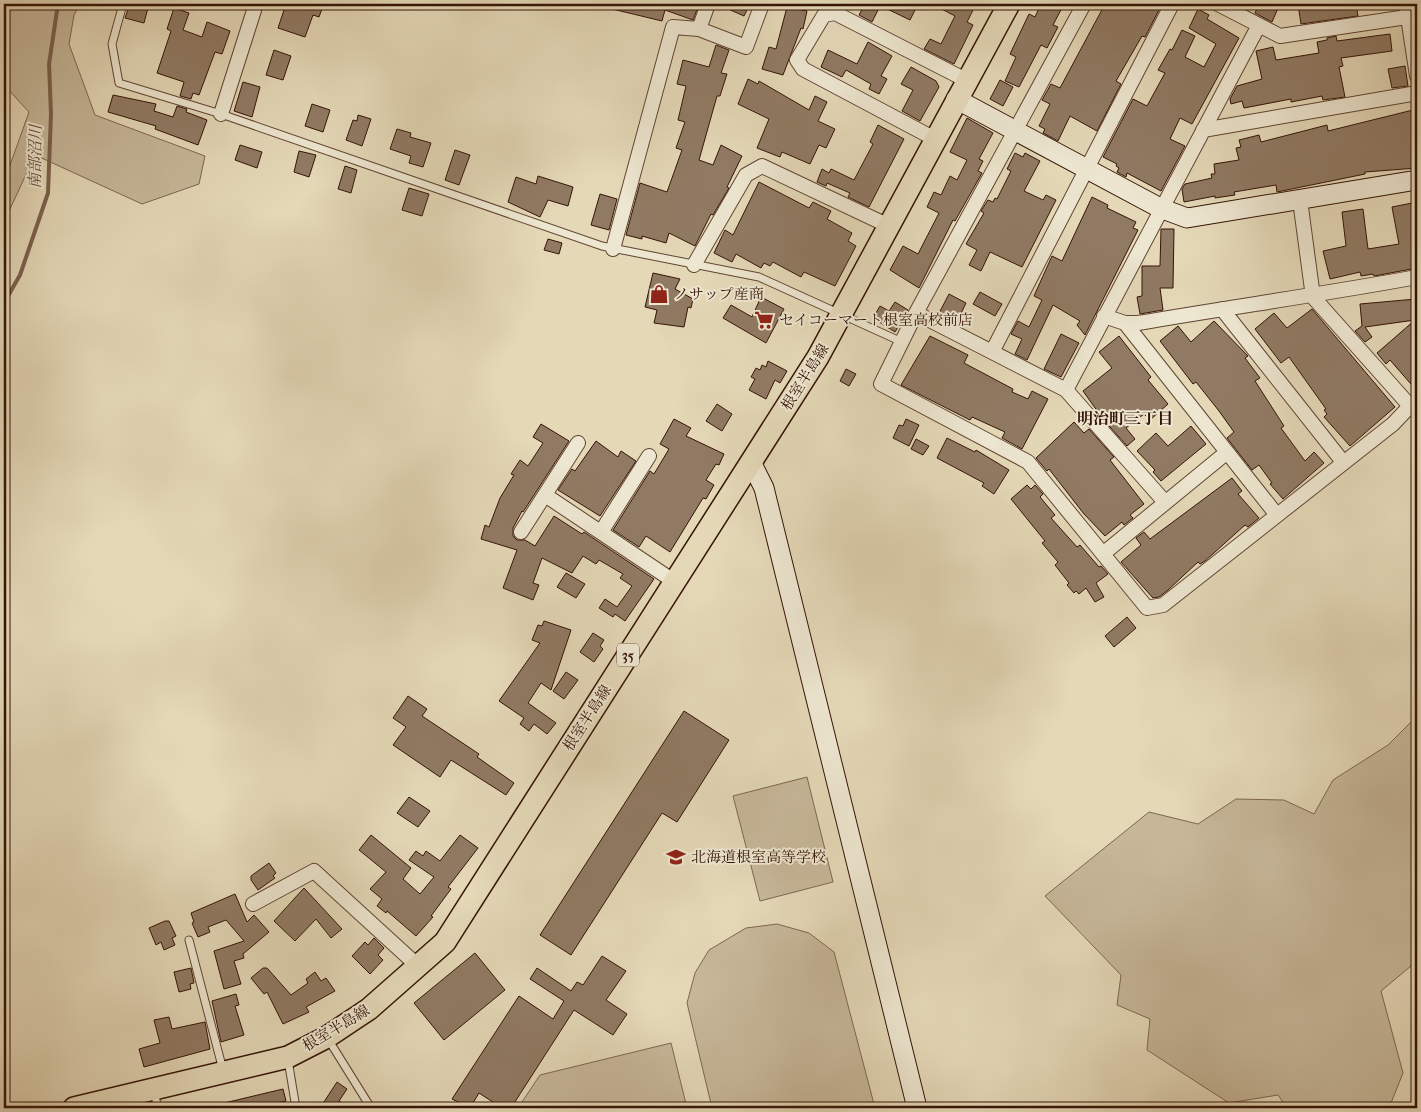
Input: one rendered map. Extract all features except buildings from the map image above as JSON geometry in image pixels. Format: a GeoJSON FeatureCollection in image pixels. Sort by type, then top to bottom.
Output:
{"type":"FeatureCollection","features":[{"type":"Feature","properties":{"kind":"main road","name":"根室半島線"},"geometry":{"type":"LineString","coordinates":[[74,1108],[156,1099],[224,1073],[288,1057],[327,1036],[369,1009],[419,967],[444,942],[818,357],[1006,5]]}},
{"type":"Feature","properties":{"kind":"street"},"geometry":{"type":"LineString","coordinates":[[221,114],[256,4]]}},
{"type":"Feature","properties":{"kind":"street"},"geometry":{"type":"LineString","coordinates":[[699,29],[708,4]]}},
{"type":"Feature","properties":{"kind":"street"},"geometry":{"type":"LineString","coordinates":[[613,249],[673,27],[699,29],[746,47],[762,4]]}},
{"type":"Feature","properties":{"kind":"street"},"geometry":{"type":"LineString","coordinates":[[1084,4],[916,313],[881,384],[1028,462],[1104,552],[1147,608],[1163,605],[1276,514],[1393,424],[1410,406],[1313,297],[1300,200]]}},
{"type":"Feature","properties":{"kind":"street"},"geometry":{"type":"LineString","coordinates":[[992,352],[1172,4]]}},
{"type":"Feature","properties":{"kind":"street"},"geometry":{"type":"LineString","coordinates":[[1218,4],[1280,36],[1406,11],[1417,76]]}},
{"type":"Feature","properties":{"kind":"street"},"geometry":{"type":"LineString","coordinates":[[935,138],[803,69],[797,60],[824,15],[835,13],[961,90],[1015,130],[1160,208],[1187,218],[1417,180]]}},
{"type":"Feature","properties":{"kind":"street"},"geometry":{"type":"LineString","coordinates":[[1066,390],[1160,208],[1259,25]]}},
{"type":"Feature","properties":{"kind":"street"},"geometry":{"type":"LineString","coordinates":[[1203,130],[1417,93]]}},
{"type":"Feature","properties":{"kind":"street"},"geometry":{"type":"LineString","coordinates":[[694,265],[746,175],[762,166],[889,226]]}},
{"type":"Feature","properties":{"kind":"street"},"geometry":{"type":"LineString","coordinates":[[1104,316],[1125,323],[1138,323],[1222,309],[1313,297],[1417,277]]}},
{"type":"Feature","properties":{"kind":"street"},"geometry":{"type":"LineString","coordinates":[[1222,309],[1343,462]]}},
{"type":"Feature","properties":{"kind":"street"},"geometry":{"type":"LineString","coordinates":[[916,313],[1066,390],[1164,502]]}},
{"type":"Feature","properties":{"kind":"street"},"geometry":{"type":"LineString","coordinates":[[1125,323],[1276,514]]}},
{"type":"Feature","properties":{"kind":"street"},"geometry":{"type":"LineString","coordinates":[[521,532],[578,443]]}},
{"type":"Feature","properties":{"kind":"street"},"geometry":{"type":"LineString","coordinates":[[1104,552],[1226,453]]}},
{"type":"Feature","properties":{"kind":"street"},"geometry":{"type":"LineString","coordinates":[[601,532],[649,456]]}},
{"type":"Feature","properties":{"kind":"street"},"geometry":{"type":"LineString","coordinates":[[751,462],[764,488],[917,1108]]}},
{"type":"Feature","properties":{"kind":"street"},"geometry":{"type":"LineString","coordinates":[[545,495],[675,582]]}},
{"type":"Feature","properties":{"kind":"street"},"geometry":{"type":"LineString","coordinates":[[253,904],[314,871],[419,967]]}},
{"type":"Feature","properties":{"kind":"lane"},"geometry":{"type":"LineString","coordinates":[[124,4],[112,44],[119,83],[221,114],[547,229],[613,249],[760,277],[902,342]]}},
{"type":"Feature","properties":{"kind":"lane"},"geometry":{"type":"LineString","coordinates":[[190,940],[224,1073]]}},
{"type":"Feature","properties":{"kind":"lane"},"geometry":{"type":"LineString","coordinates":[[327,1036],[372,1108]]}},
{"type":"Feature","properties":{"kind":"lane"},"geometry":{"type":"LineString","coordinates":[[288,1057],[296,1108]]}},
{"type":"Feature","properties":{"kind":"shaded area"},"geometry":{"type":"Polygon","coordinates":[[[4,4],[80,4],[74,15],[69,44],[95,115],[205,156],[199,184],[142,204],[35,155],[4,222],[4,182],[29,112],[4,85],[4,4]]]}},
{"type":"Feature","properties":{"kind":"shaded area"},"geometry":{"type":"Polygon","coordinates":[[[1413,720],[1417,722],[1417,942],[1411,966],[1381,991],[1403,1073],[1389,1108],[1287,1108],[1278,1095],[1229,1103],[1147,1050],[1150,1019],[1117,1005],[1121,975],[1045,896],[1149,812],[1198,824],[1236,799],[1284,800],[1314,814],[1333,780],[1388,745],[1413,720]]]}},
{"type":"Feature","properties":{"kind":"shaded area"},"geometry":{"type":"Polygon","coordinates":[[[807,777],[833,882],[760,901],[733,796],[807,777]]]}},
{"type":"Feature","properties":{"kind":"shaded area"},"geometry":{"type":"Polygon","coordinates":[[[777,924],[809,933],[834,952],[875,1108],[712,1108],[687,1003],[695,973],[709,950],[746,928],[777,924]]]}},
{"type":"Feature","properties":{"kind":"shaded area"},"geometry":{"type":"Polygon","coordinates":[[[671,1043],[687,1108],[518,1108],[540,1075],[671,1043]]]}},
{"type":"Feature","properties":{"kind":"waterway","name":"南部沼川"},"geometry":{"type":"LineString","coordinates":[[4,303],[20,275],[48,193],[51,114],[49,64],[58,4]]}},
{"type":"Feature","properties":{"kind":"place","name":"ノサップ産商"},"geometry":{"type":"Point","coordinates":[659,294]}},
{"type":"Feature","properties":{"kind":"place","name":"セイコーマート根室高校前店"},"geometry":{"type":"Point","coordinates":[764,320]}},
{"type":"Feature","properties":{"kind":"place","name":"北海道根室高等学校"},"geometry":{"type":"Point","coordinates":[676,857]}},
{"type":"Feature","properties":{"kind":"district","name":"明治町三丁目"},"geometry":{"type":"Point","coordinates":[1125,418]}}]}
